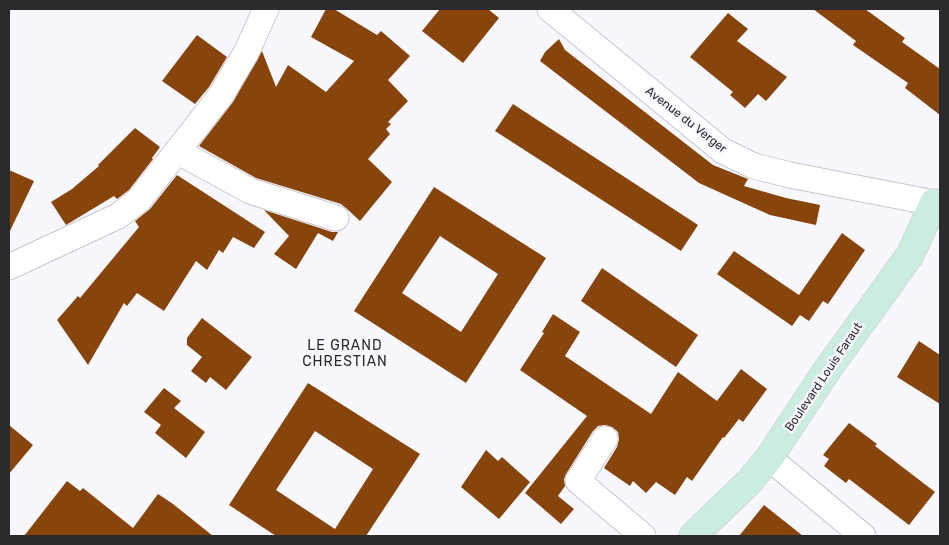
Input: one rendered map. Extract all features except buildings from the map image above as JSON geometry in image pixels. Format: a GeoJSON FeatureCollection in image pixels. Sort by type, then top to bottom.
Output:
{"type":"FeatureCollection","features":[{"type":"Feature","properties":{"kind":"street"},"geometry":{"type":"LineString","coordinates":[[9,267],[118,216],[139,200],[221,94],[246,53],[266,9]]}},
{"type":"Feature","properties":{"kind":"street","name":"Avenue du Verger"},"geometry":{"type":"LineString","coordinates":[[550,9],[723,151],[754,166],[938,204]]}},
{"type":"Feature","properties":{"kind":"street"},"geometry":{"type":"LineString","coordinates":[[177,151],[250,191],[336,218]]}},
{"type":"Feature","properties":{"kind":"street","name":"Boulevard Louis Faraut"},"geometry":{"type":"LineString","coordinates":[[693,536],[748,483],[769,458],[824,373],[910,254],[938,204]]}},
{"type":"Feature","properties":{"kind":"street"},"geometry":{"type":"LineString","coordinates":[[605,439],[578,481],[643,536]]}},
{"type":"Feature","properties":{"kind":"street"},"geometry":{"type":"LineString","coordinates":[[769,458],[863,536]]}},
{"type":"Feature","properties":{"kind":"district","name":"LE GRAND CHRESTIAN"},"geometry":{"type":"Point","coordinates":[345,354]}}]}
